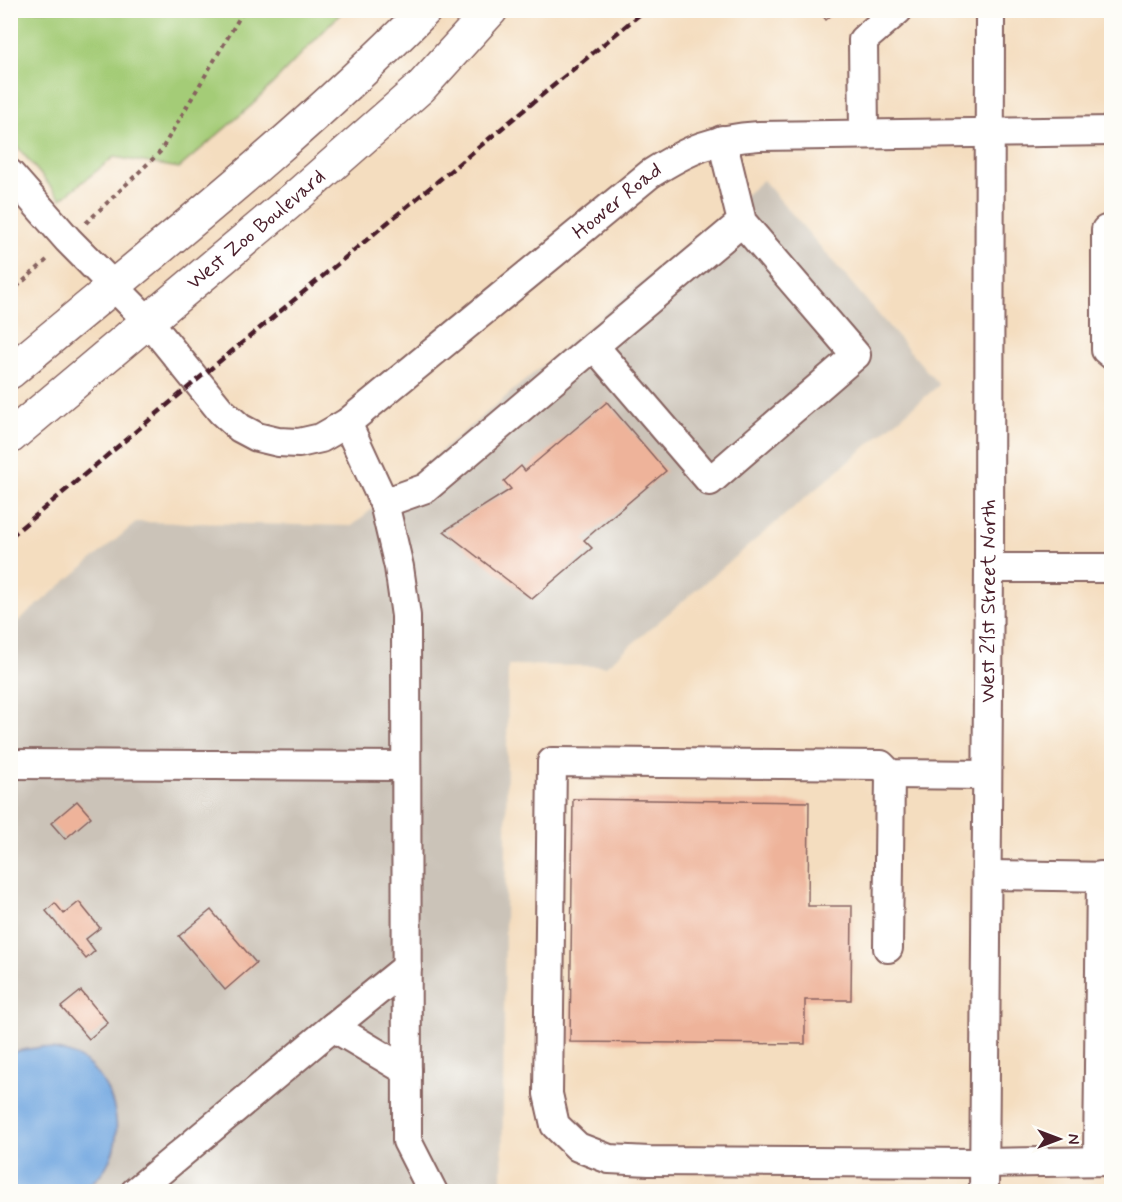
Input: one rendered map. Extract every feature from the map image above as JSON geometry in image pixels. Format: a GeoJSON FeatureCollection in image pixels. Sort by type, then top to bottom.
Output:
{"type":"FeatureCollection","features":[{"type":"Feature","properties":{"kind":"main road"},"geometry":{"type":"LineString","coordinates":[[10,372],[287,142],[373,64],[425,10]]}},
{"type":"Feature","properties":{"kind":"main road","name":"West Zoo Boulevard"},"geometry":{"type":"LineString","coordinates":[[10,437],[149,322],[421,87],[491,10]]}},
{"type":"Feature","properties":{"kind":"street"},"geometry":{"type":"LineString","coordinates":[[864,134],[863,40],[898,10]]}},
{"type":"Feature","properties":{"kind":"street","name":"West 21st Street North"},"geometry":{"type":"LineString","coordinates":[[984,1191],[989,568],[990,10]]}},
{"type":"Feature","properties":{"kind":"street","name":"Hoover Road"},"geometry":{"type":"LineString","coordinates":[[10,174],[69,240],[149,322],[221,411],[240,428],[257,437],[278,442],[299,443],[321,438],[347,423],[650,174],[677,156],[701,146],[722,140],[759,136],[1112,131]]}},
{"type":"Feature","properties":{"kind":"street"},"geometry":{"type":"LineString","coordinates":[[594,346],[710,481],[856,355],[742,222],[722,140]]}},
{"type":"Feature","properties":{"kind":"street"},"geometry":{"type":"LineString","coordinates":[[384,503],[426,488],[742,222]]}},
{"type":"Feature","properties":{"kind":"street"},"geometry":{"type":"LineString","coordinates":[[1112,230],[1107,230],[1107,350],[1112,355]]}},
{"type":"Feature","properties":{"kind":"street"},"geometry":{"type":"LineString","coordinates":[[347,423],[384,503],[399,567],[406,616],[407,1141],[433,1191]]}},
{"type":"Feature","properties":{"kind":"street"},"geometry":{"type":"LineString","coordinates":[[989,568],[1112,568]]}},
{"type":"Feature","properties":{"kind":"street"},"geometry":{"type":"LineString","coordinates":[[987,775],[890,774],[880,765],[552,762],[548,1094],[555,1125],[578,1148],[609,1159],[984,1163],[1105,1161],[1106,877],[987,875]]}},
{"type":"Feature","properties":{"kind":"street"},"geometry":{"type":"LineString","coordinates":[[10,764],[406,766]]}},
{"type":"Feature","properties":{"kind":"street"},"geometry":{"type":"LineString","coordinates":[[888,948],[890,774]]}},
{"type":"Feature","properties":{"kind":"street"},"geometry":{"type":"LineString","coordinates":[[135,1191],[406,967]]}},
{"type":"Feature","properties":{"kind":"street"},"geometry":{"type":"LineString","coordinates":[[333,1027],[406,1071]]}},
{"type":"Feature","properties":{"kind":"path"},"geometry":{"type":"LineString","coordinates":[[80,229],[160,152],[244,10]]}},
{"type":"Feature","properties":{"kind":"path"},"geometry":{"type":"LineString","coordinates":[[10,293],[53,254]]}},
{"type":"Feature","properties":{"kind":"shaded area"},"geometry":{"type":"Polygon","coordinates":[[[763,180],[939,385],[606,666],[508,665],[502,1191],[11,1192],[11,627],[137,522],[352,526],[763,180]]]}},
{"type":"Feature","properties":{"kind":"green space"},"geometry":{"type":"Polygon","coordinates":[[[10,11],[343,11],[252,105],[179,168],[114,157],[61,199],[11,139],[10,11]]]}},
{"type":"Feature","properties":{"kind":"water"},"geometry":{"type":"Polygon","coordinates":[[[42,1047],[73,1055],[89,1065],[110,1096],[115,1114],[116,1132],[113,1150],[106,1167],[94,1180],[78,1191],[11,1191],[11,1054],[42,1047]]]}},
{"type":"Feature","properties":{"kind":"building"},"geometry":{"type":"Polygon","coordinates":[[[818,10],[837,10],[826,20],[818,10]]]}},
{"type":"Feature","properties":{"kind":"building"},"geometry":{"type":"Polygon","coordinates":[[[607,402],[666,471],[584,540],[592,548],[532,599],[444,531],[511,489],[504,481],[521,466],[525,471],[607,402]]]}},
{"type":"Feature","properties":{"kind":"building"},"geometry":{"type":"Polygon","coordinates":[[[573,799],[809,802],[808,906],[852,906],[851,1000],[805,1000],[805,1044],[570,1042],[573,799]]]}},
{"type":"Feature","properties":{"kind":"building"},"geometry":{"type":"Polygon","coordinates":[[[77,801],[91,817],[65,839],[51,823],[77,801]]]}},
{"type":"Feature","properties":{"kind":"building"},"geometry":{"type":"Polygon","coordinates":[[[79,902],[100,928],[86,939],[95,951],[86,959],[46,911],[55,903],[64,914],[79,902]]]}},
{"type":"Feature","properties":{"kind":"building"},"geometry":{"type":"Polygon","coordinates":[[[211,910],[256,963],[225,990],[179,936],[211,910]]]}},
{"type":"Feature","properties":{"kind":"building"},"geometry":{"type":"Polygon","coordinates":[[[81,991],[108,1023],[89,1039],[61,1007],[81,991]]]}},
{"type":"Feature","properties":{"kind":"railway"},"geometry":{"type":"LineString","coordinates":[[10,537],[645,10]]}}]}
